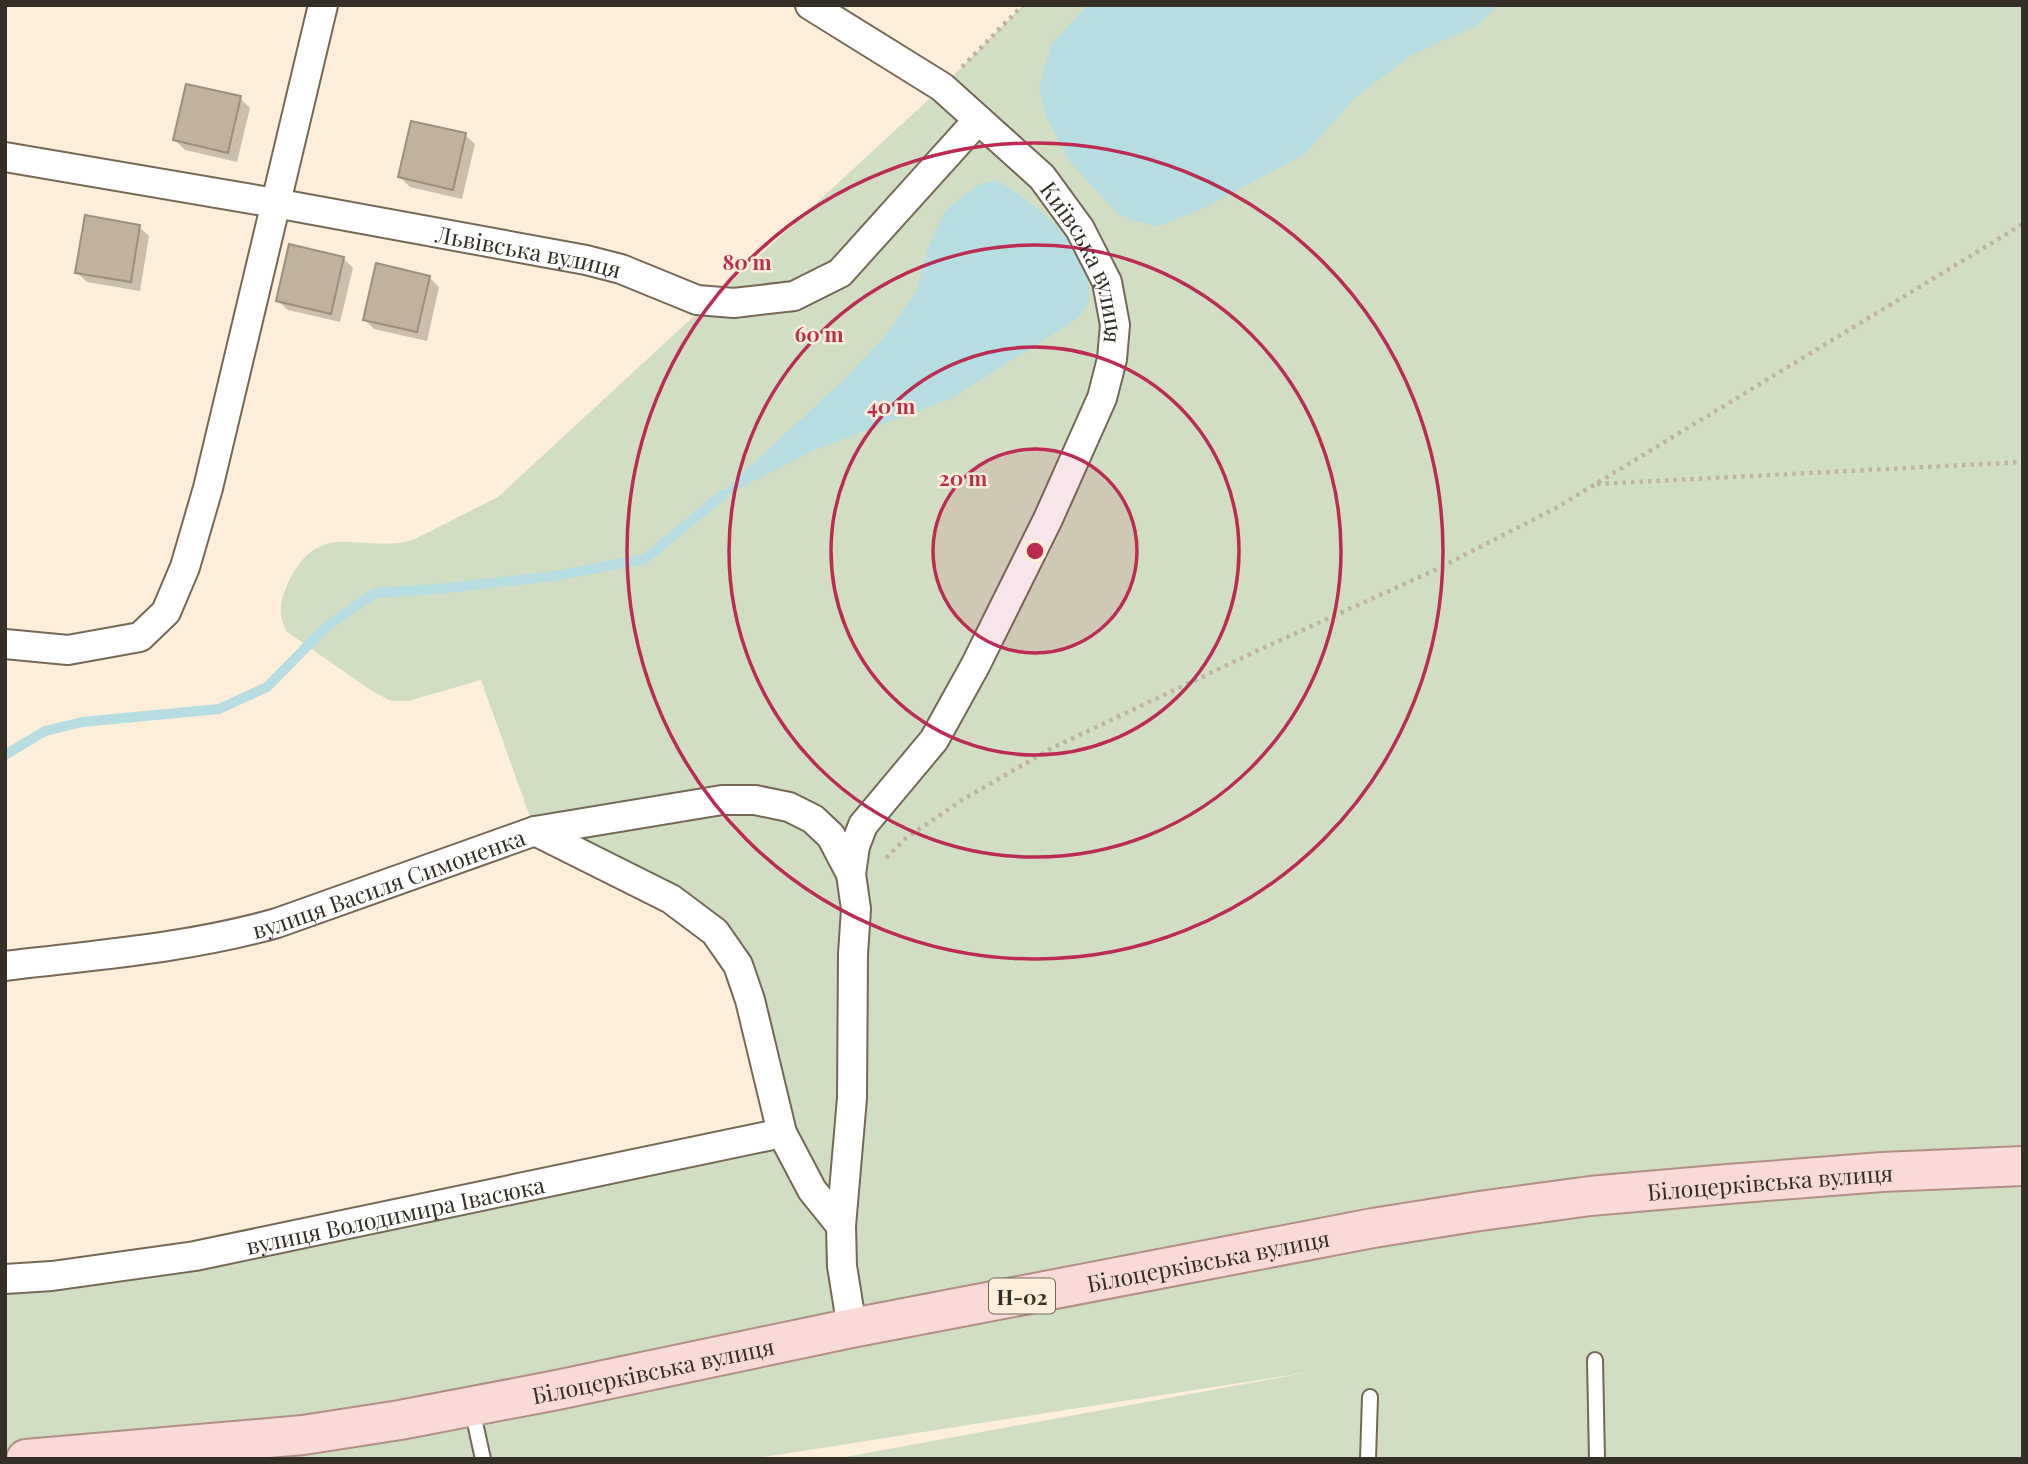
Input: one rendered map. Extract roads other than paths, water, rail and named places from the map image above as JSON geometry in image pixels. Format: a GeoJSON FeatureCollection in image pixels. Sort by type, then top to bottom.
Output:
{"type":"FeatureCollection","features":[{"type":"Feature","properties":{"kind":"main road","name":"Білоцерківська вулиця"},"geometry":{"type":"LineString","coordinates":[[26,1459],[304,1441],[852,1328],[1373,1228],[1480,1211],[1590,1196],[1728,1184],[1882,1172],[2023,1166]]}},
{"type":"Feature","properties":{"kind":"street"},"geometry":{"type":"LineString","coordinates":[[5,644],[68,650],[141,637],[166,612],[185,567],[208,488],[323,5]]}},
{"type":"Feature","properties":{"kind":"street","name":"Київська вулиця"},"geometry":{"type":"LineString","coordinates":[[810,5],[942,87],[1042,177],[1080,229],[1107,282],[1115,325],[1112,359],[1102,398],[1048,519],[975,666],[934,740],[863,825],[855,846],[851,874],[856,909],[852,1098],[841,1227],[842,1266],[852,1328]]}},
{"type":"Feature","properties":{"kind":"street","name":"Львівська вулиця"},"geometry":{"type":"LineString","coordinates":[[5,157],[586,260],[621,269],[697,300],[734,303],[794,296],[840,273],[978,120]]}},
{"type":"Feature","properties":{"kind":"street"},"geometry":{"type":"LineString","coordinates":[[534,831],[722,800],[755,800],[789,807],[813,819],[831,836],[851,874]]}},
{"type":"Feature","properties":{"kind":"street","name":"вулиця Василя Симоненка"},"geometry":{"type":"LineString","coordinates":[[5,965],[195,943],[236,935],[277,923],[534,831],[671,899],[715,932],[738,965],[750,1000],[782,1133],[812,1190],[841,1227]]}},
{"type":"Feature","properties":{"kind":"street","name":"вулиця Володимира Івасюка"},"geometry":{"type":"LineString","coordinates":[[5,1279],[52,1276],[195,1256],[782,1133]]}},
{"type":"Feature","properties":{"kind":"lane"},"geometry":{"type":"LineString","coordinates":[[1595,1360],[1597,1459]]}},
{"type":"Feature","properties":{"kind":"lane"},"geometry":{"type":"LineString","coordinates":[[1368,1459],[1370,1397]]}},
{"type":"Feature","properties":{"kind":"lane"},"geometry":{"type":"LineString","coordinates":[[471,1406],[483,1459]]}},
{"type":"Feature","properties":{"kind":"water"},"geometry":{"type":"Polygon","coordinates":[[[1088,5],[1499,5],[1477,25],[1410,56],[1355,98],[1305,154],[1202,209],[1158,226],[1137,222],[1118,214],[1070,162],[1045,115],[1039,86],[1052,43],[1088,5]]]}},
{"type":"Feature","properties":{"kind":"water"},"geometry":{"type":"Polygon","coordinates":[[[996,180],[1051,221],[1074,250],[1089,288],[1087,306],[1077,319],[952,398],[814,450],[711,503],[846,377],[885,336],[916,292],[929,245],[945,211],[976,186],[996,180]]]}},
{"type":"Feature","properties":{"kind":"waterway"},"geometry":{"type":"LineString","coordinates":[[5,755],[45,731],[82,722],[219,709],[267,687],[328,625],[375,593],[555,576],[645,559],[722,495]]}}]}
